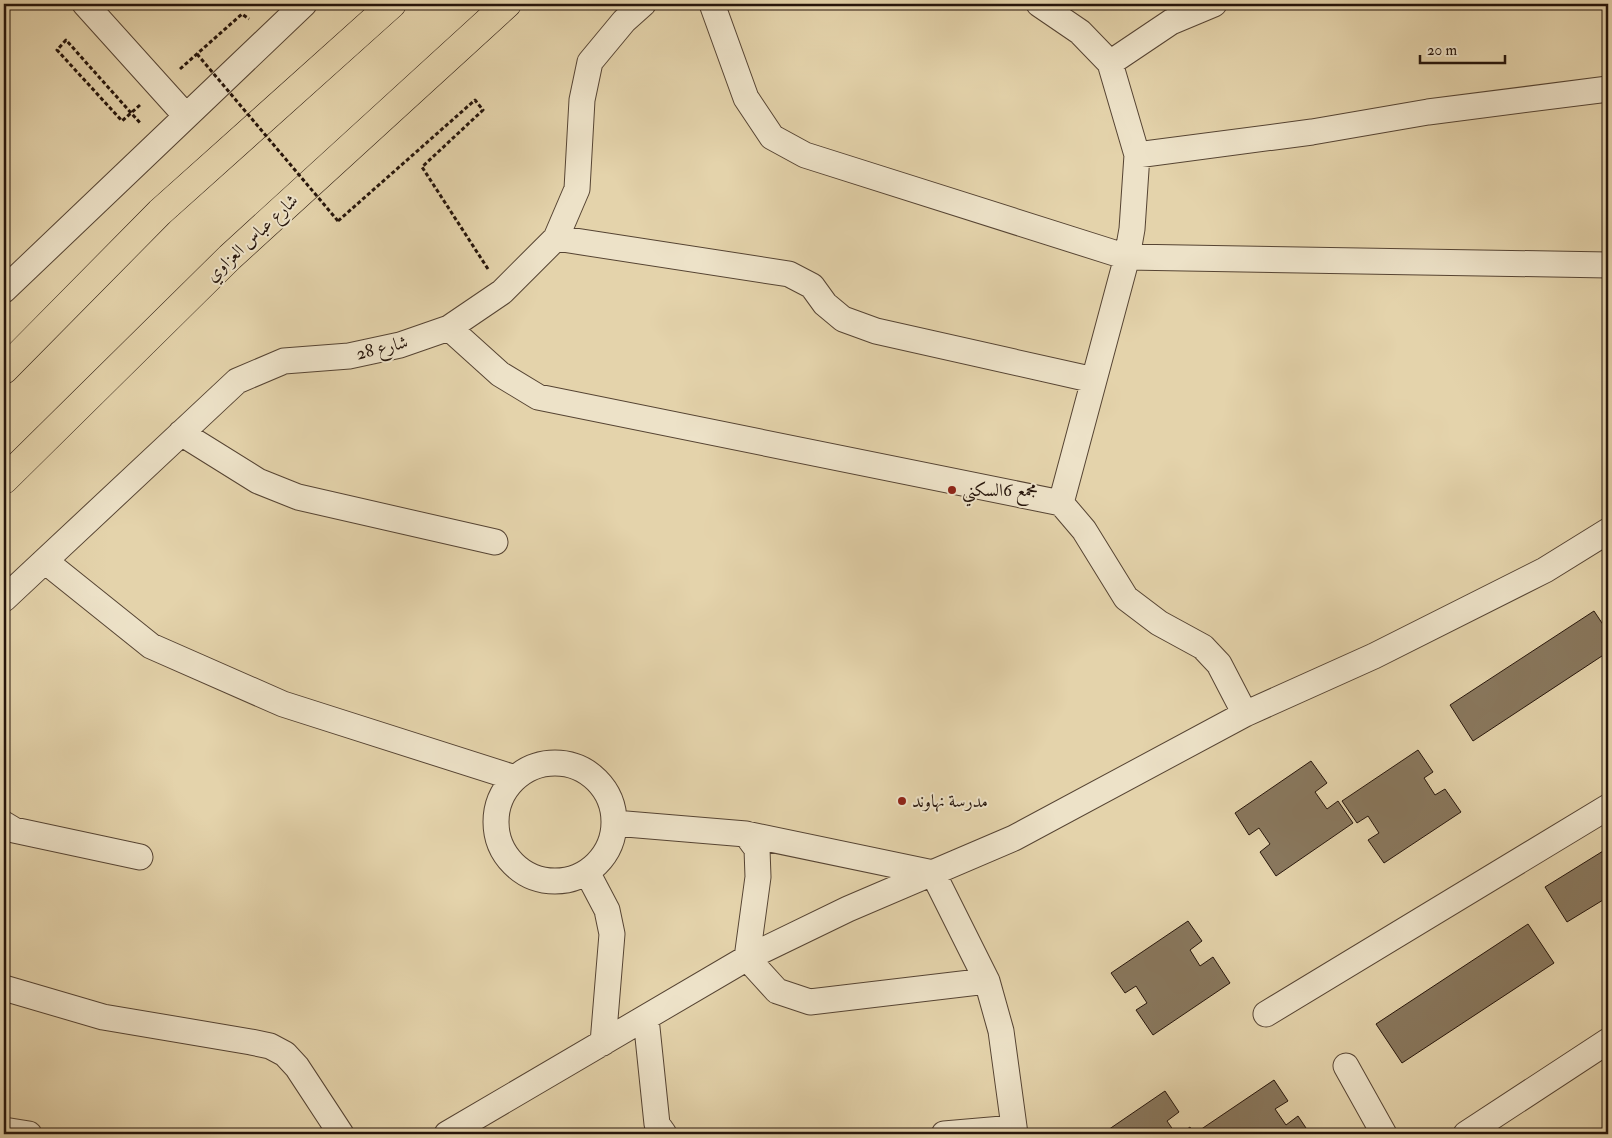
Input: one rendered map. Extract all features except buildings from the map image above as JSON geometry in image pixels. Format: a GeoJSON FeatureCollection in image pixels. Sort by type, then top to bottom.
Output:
{"type":"FeatureCollection","features":[{"type":"Feature","properties":{"kind":"main road"},"geometry":{"type":"LineString","coordinates":[[4,370],[160,212],[392,4]]}},
{"type":"Feature","properties":{"kind":"main road","name":"شارع عباس العزاوي"},"geometry":{"type":"LineString","coordinates":[[4,480],[230,258],[507,4]]}},
{"type":"Feature","properties":{"kind":"street"},"geometry":{"type":"LineString","coordinates":[[84,4],[186,116]]}},
{"type":"Feature","properties":{"kind":"street"},"geometry":{"type":"LineString","coordinates":[[4,290],[304,4]]}},
{"type":"Feature","properties":{"kind":"street","name":"شارع 28"},"geometry":{"type":"LineString","coordinates":[[4,600],[237,381],[284,361],[349,356],[400,345],[449,328],[502,292],[556,238],[577,189],[582,100],[590,62],[624,21],[643,4]]}},
{"type":"Feature","properties":{"kind":"street"},"geometry":{"type":"LineString","coordinates":[[712,4],[746,98],[772,138],[805,154],[1127,257],[1608,265]]}},
{"type":"Feature","properties":{"kind":"street"},"geometry":{"type":"LineString","coordinates":[[1039,4],[1080,32],[1110,63],[1137,155],[1132,229],[1127,257],[1061,503]]}},
{"type":"Feature","properties":{"kind":"street"},"geometry":{"type":"LineString","coordinates":[[1110,63],[1171,22],[1214,4]]}},
{"type":"Feature","properties":{"kind":"street"},"geometry":{"type":"LineString","coordinates":[[1137,155],[1312,132],[1428,112],[1608,88]]}},
{"type":"Feature","properties":{"kind":"street"},"geometry":{"type":"LineString","coordinates":[[556,238],[789,274],[812,286],[825,304],[843,319],[876,332],[1094,380]]}},
{"type":"Feature","properties":{"kind":"street"},"geometry":{"type":"LineString","coordinates":[[449,328],[500,374],[538,397],[1061,503],[1084,530],[1126,598],[1159,624],[1203,647],[1219,664],[1244,714]]}},
{"type":"Feature","properties":{"kind":"street"},"geometry":{"type":"LineString","coordinates":[[181,433],[258,480],[298,497],[495,542]]}},
{"type":"Feature","properties":{"kind":"street"},"geometry":{"type":"LineString","coordinates":[[447,1134],[747,958],[848,909],[1014,838],[1244,714],[1374,656],[1545,570],[1608,531]]}},
{"type":"Feature","properties":{"kind":"street"},"geometry":{"type":"LineString","coordinates":[[44,561],[151,646],[283,704],[515,778]]}},
{"type":"Feature","properties":{"kind":"street"},"geometry":{"type":"LineString","coordinates":[[550,762],[571,764],[590,774],[601,784],[611,802],[614,823],[612,840],[602,858],[587,872],[569,880],[548,881],[528,875],[514,865],[502,848],[496,828],[497,808],[502,794],[515,778],[531,767],[550,762]]}},
{"type":"Feature","properties":{"kind":"street"},"geometry":{"type":"LineString","coordinates":[[1266,1014],[1608,807]]}},
{"type":"Feature","properties":{"kind":"street"},"geometry":{"type":"LineString","coordinates":[[614,823],[746,834],[933,873]]}},
{"type":"Feature","properties":{"kind":"street"},"geometry":{"type":"LineString","coordinates":[[4,824],[14,830],[140,857]]}},
{"type":"Feature","properties":{"kind":"street"},"geometry":{"type":"LineString","coordinates":[[746,834],[758,849],[758,877],[747,958]]}},
{"type":"Feature","properties":{"kind":"street"},"geometry":{"type":"LineString","coordinates":[[587,872],[608,910],[612,934],[603,1043]]}},
{"type":"Feature","properties":{"kind":"street"},"geometry":{"type":"LineString","coordinates":[[933,873],[987,982],[1001,1030],[1015,1131],[944,1134]]}},
{"type":"Feature","properties":{"kind":"street"},"geometry":{"type":"LineString","coordinates":[[747,958],[777,991],[810,1002],[987,982]]}},
{"type":"Feature","properties":{"kind":"street"},"geometry":{"type":"LineString","coordinates":[[4,988],[103,1017],[270,1046],[284,1054],[297,1067],[341,1134]]}},
{"type":"Feature","properties":{"kind":"street"},"geometry":{"type":"LineString","coordinates":[[646,1018],[657,1124],[664,1134]]}},
{"type":"Feature","properties":{"kind":"street"},"geometry":{"type":"LineString","coordinates":[[1466,1134],[1608,1041]]}},
{"type":"Feature","properties":{"kind":"street"},"geometry":{"type":"LineString","coordinates":[[1346,1066],[1384,1134]]}},
{"type":"Feature","properties":{"kind":"street"},"geometry":{"type":"LineString","coordinates":[[4,1130],[29,1134]]}},
{"type":"Feature","properties":{"kind":"path"},"geometry":{"type":"LineString","coordinates":[[197,54],[338,221],[475,100],[484,110],[422,168],[502,292]]}},
{"type":"Feature","properties":{"kind":"place","name":"مجمع 6السكني"},"geometry":{"type":"Point","coordinates":[952,490]}},
{"type":"Feature","properties":{"kind":"place","name":"مدرسة نهاوند"},"geometry":{"type":"Point","coordinates":[902,801]}}]}
